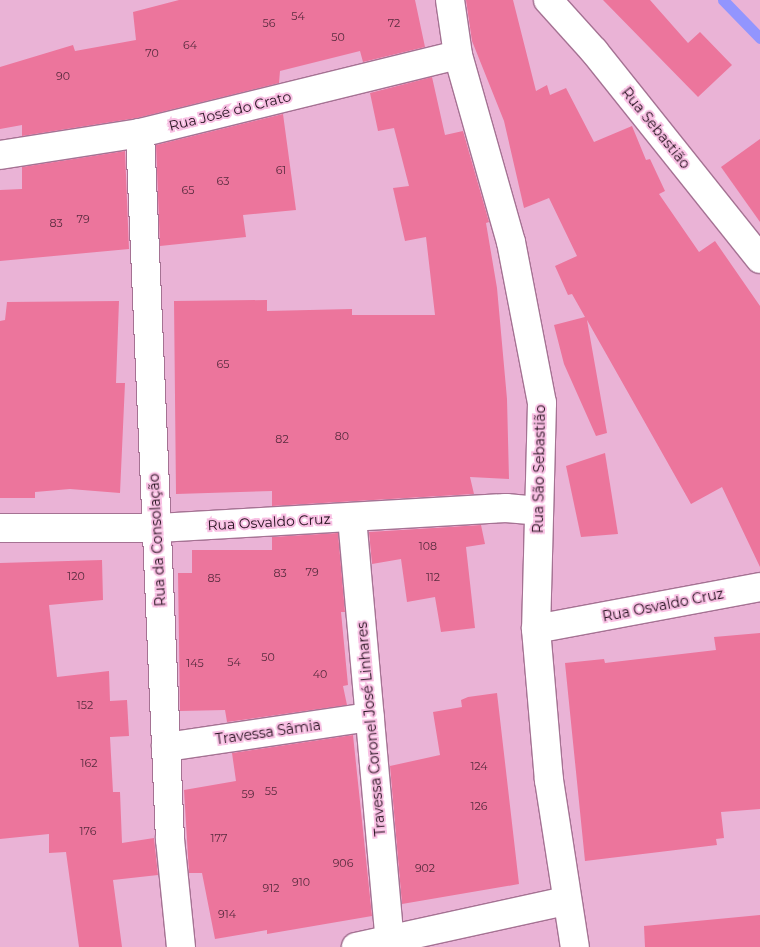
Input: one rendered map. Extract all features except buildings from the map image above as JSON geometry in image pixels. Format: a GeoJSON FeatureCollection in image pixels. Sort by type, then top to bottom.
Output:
{"type":"FeatureCollection","features":[{"type":"Feature","properties":{"kind":"street","name":"Rua São Sebastião"},"geometry":{"type":"LineString","coordinates":[[450,0],[458,55],[511,242],[542,403],[536,629],[550,780],[566,901],[575,947]]}},
{"type":"Feature","properties":{"kind":"street","name":"Rua Sebastião"},"geometry":{"type":"LineString","coordinates":[[548,0],[594,52],[760,259]]}},
{"type":"Feature","properties":{"kind":"street","name":"Rua José do Crato"},"geometry":{"type":"LineString","coordinates":[[0,155],[140,133],[458,55]]}},
{"type":"Feature","properties":{"kind":"street","name":"Rua da Consolação"},"geometry":{"type":"LineString","coordinates":[[140,133],[170,839],[181,947]]}},
{"type":"Feature","properties":{"kind":"street","name":"Rua Osvaldo Cruz"},"geometry":{"type":"LineString","coordinates":[[0,528],[158,528],[506,508],[538,511]]}},
{"type":"Feature","properties":{"kind":"street","name":"Travessa Coronel José Linhares"},"geometry":{"type":"LineString","coordinates":[[352,518],[390,941]]}},
{"type":"Feature","properties":{"kind":"street","name":"Rua Osvaldo Cruz"},"geometry":{"type":"LineString","coordinates":[[536,629],[760,587]]}},
{"type":"Feature","properties":{"kind":"street","name":"Travessa Sâmia"},"geometry":{"type":"LineString","coordinates":[[166,747],[370,718]]}},
{"type":"Feature","properties":{"kind":"street"},"geometry":{"type":"LineString","coordinates":[[356,947],[566,901]]}},
{"type":"Feature","properties":{"kind":"waterway"},"geometry":{"type":"LineString","coordinates":[[723,0],[760,38]]}}]}
